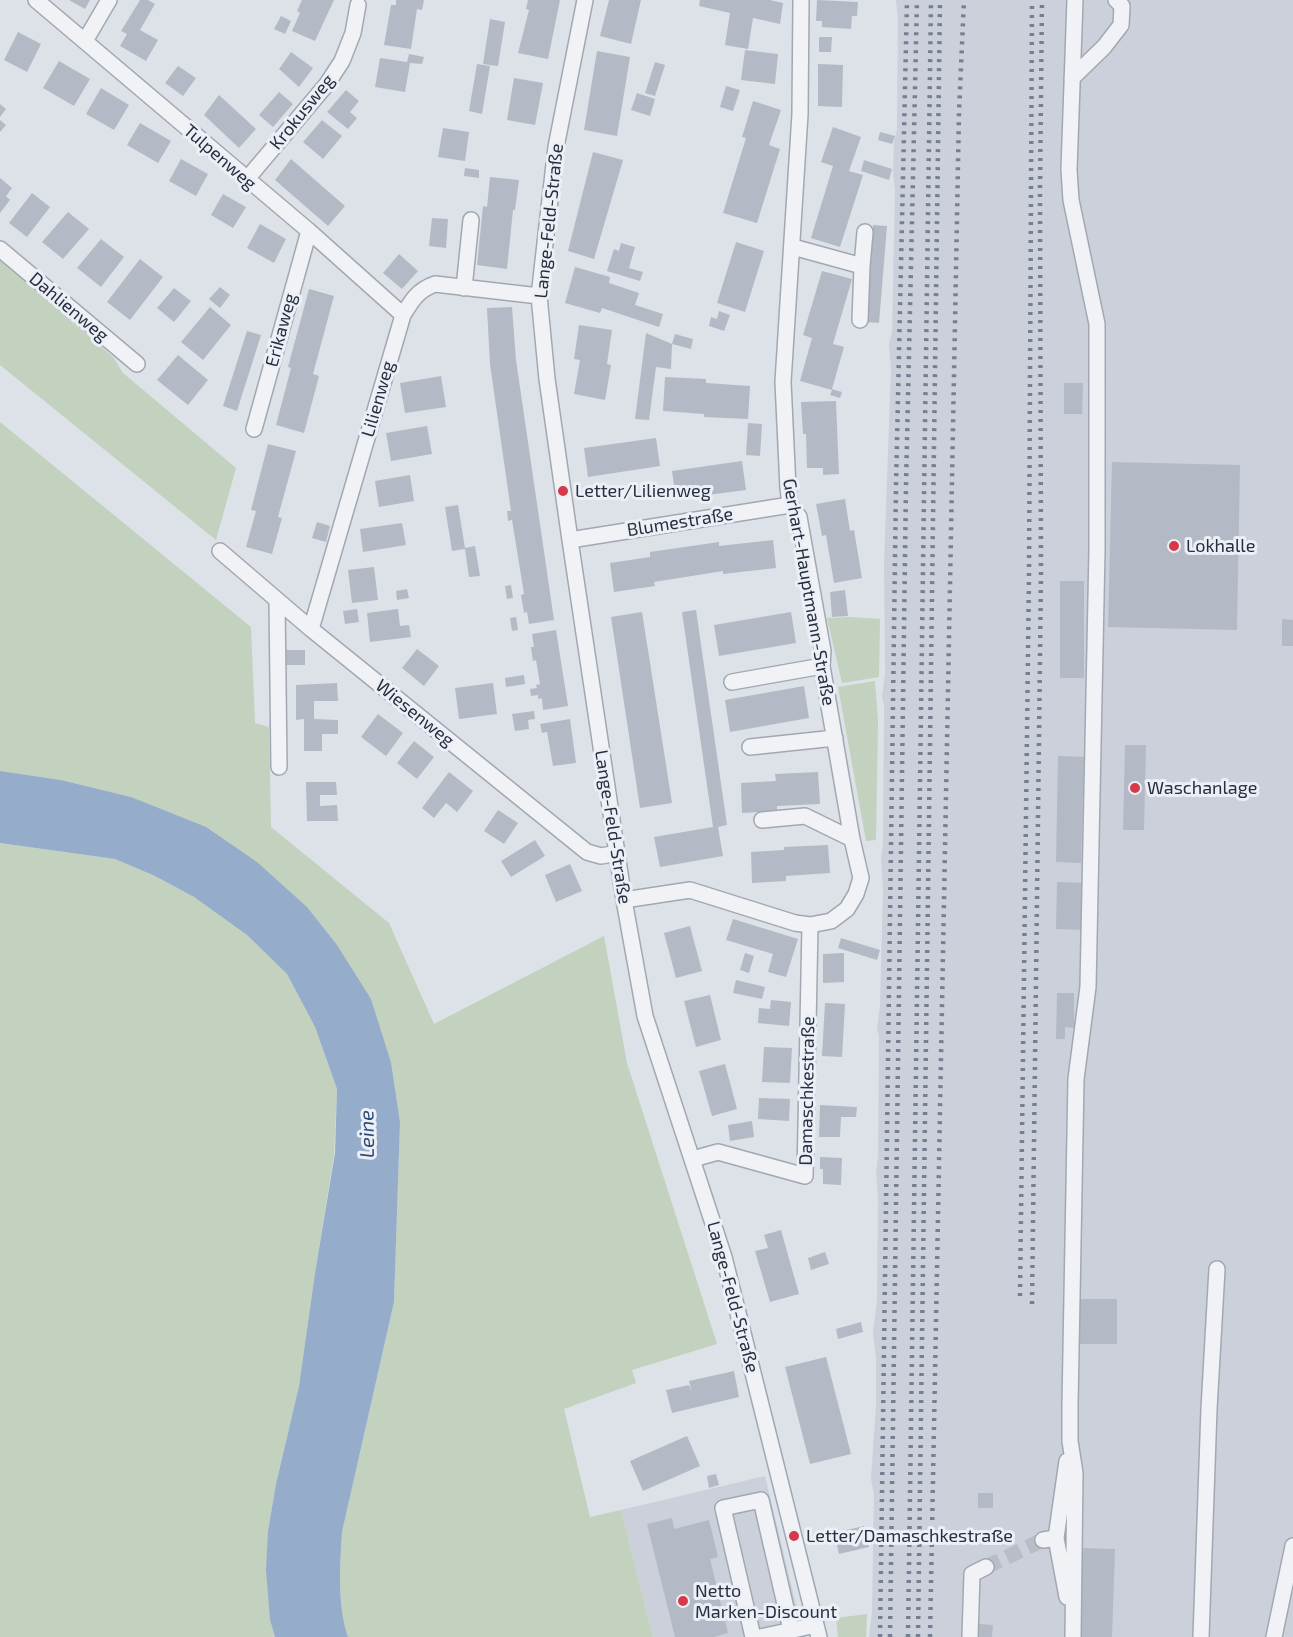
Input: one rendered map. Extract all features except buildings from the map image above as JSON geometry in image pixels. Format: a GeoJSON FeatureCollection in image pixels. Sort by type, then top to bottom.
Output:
{"type":"FeatureCollection","features":[{"type":"Feature","properties":{"kind":"street","name":"Tulpenweg"},"geometry":{"type":"LineString","coordinates":[[36,0],[309,231],[403,315]]}},
{"type":"Feature","properties":{"kind":"street"},"geometry":{"type":"LineString","coordinates":[[85,41],[109,0]]}},
{"type":"Feature","properties":{"kind":"street","name":"Lange-Feld-Straße"},"geometry":{"type":"LineString","coordinates":[[585,0],[556,147],[539,296],[547,379],[624,900],[645,1016],[724,1257],[818,1631]]}},
{"type":"Feature","properties":{"kind":"street","name":"Gerhart-Hauptmann-Straße"},"geometry":{"type":"LineString","coordinates":[[801,0],[800,114],[783,382],[790,505],[799,517],[823,651],[822,666],[861,878],[856,894],[847,909],[831,921],[810,925]]}},
{"type":"Feature","properties":{"kind":"street"},"geometry":{"type":"LineString","coordinates":[[1073,1637],[1075,1473],[1070,1441],[1076,1079],[1088,987],[1097,550],[1096,324],[1071,200],[1069,170],[1074,0]]}},
{"type":"Feature","properties":{"kind":"street"},"geometry":{"type":"LineString","coordinates":[[1072,78],[1104,47],[1121,25],[1122,6],[1116,0]]}},
{"type":"Feature","properties":{"kind":"street","name":"Krokusweg"},"geometry":{"type":"LineString","coordinates":[[247,179],[327,84],[342,61],[352,33],[358,5]]}},
{"type":"Feature","properties":{"kind":"street"},"geometry":{"type":"LineString","coordinates":[[464,288],[471,220]]}},
{"type":"Feature","properties":{"kind":"street","name":"Erikaweg"},"geometry":{"type":"LineString","coordinates":[[254,429],[309,231]]}},
{"type":"Feature","properties":{"kind":"street"},"geometry":{"type":"LineString","coordinates":[[860,320],[865,232]]}},
{"type":"Feature","properties":{"kind":"street"},"geometry":{"type":"LineString","coordinates":[[793,247],[862,266]]}},
{"type":"Feature","properties":{"kind":"street","name":"Dahlienweg"},"geometry":{"type":"LineString","coordinates":[[0,249],[137,364]]}},
{"type":"Feature","properties":{"kind":"street","name":"Lilienweg"},"geometry":{"type":"LineString","coordinates":[[311,629],[403,315],[412,299],[422,288],[435,284],[539,296]]}},
{"type":"Feature","properties":{"kind":"street","name":"Blumestraße"},"geometry":{"type":"LineString","coordinates":[[570,540],[790,505]]}},
{"type":"Feature","properties":{"kind":"street","name":"Wiesenweg"},"geometry":{"type":"LineString","coordinates":[[220,551],[311,629],[586,852],[601,856],[618,853]]}},
{"type":"Feature","properties":{"kind":"street"},"geometry":{"type":"LineString","coordinates":[[277,600],[279,767]]}},
{"type":"Feature","properties":{"kind":"street"},"geometry":{"type":"LineString","coordinates":[[732,682],[822,666]]}},
{"type":"Feature","properties":{"kind":"street"},"geometry":{"type":"LineString","coordinates":[[750,747],[835,738]]}},
{"type":"Feature","properties":{"kind":"street"},"geometry":{"type":"LineString","coordinates":[[762,820],[805,816],[852,839]]}},
{"type":"Feature","properties":{"kind":"street"},"geometry":{"type":"LineString","coordinates":[[624,900],[690,890],[795,923],[810,925]]}},
{"type":"Feature","properties":{"kind":"street","name":"Damaschkestraße"},"geometry":{"type":"LineString","coordinates":[[693,1159],[718,1152],[805,1176],[810,925]]}},
{"type":"Feature","properties":{"kind":"street"},"geometry":{"type":"LineString","coordinates":[[1201,1637],[1209,1409],[1217,1269]]}},
{"type":"Feature","properties":{"kind":"street"},"geometry":{"type":"LineString","coordinates":[[1070,1441],[1050,1539],[1072,1620]]}},
{"type":"Feature","properties":{"kind":"street"},"geometry":{"type":"LineString","coordinates":[[753,1637],[723,1508],[784,1495]]}},
{"type":"Feature","properties":{"kind":"street"},"geometry":{"type":"LineString","coordinates":[[761,1500],[791,1630]]}},
{"type":"Feature","properties":{"kind":"street"},"geometry":{"type":"LineString","coordinates":[[1274,1637],[1293,1546]]}},
{"type":"Feature","properties":{"kind":"street"},"geometry":{"type":"LineString","coordinates":[[970,1637],[972,1574],[986,1567]]}},
{"type":"Feature","properties":{"kind":"street"},"geometry":{"type":"LineString","coordinates":[[760,1637],[791,1630],[818,1631]]}},
{"type":"Feature","properties":{"kind":"shaded area"},"geometry":{"type":"Polygon","coordinates":[[[896,0],[1293,0],[1293,1637],[869,1637],[872,1612],[874,1494],[871,1479],[876,1405],[876,1358],[873,1333],[877,1300],[876,1173],[879,1036],[877,1030],[880,1006],[883,892],[881,858],[884,706],[882,697],[885,673],[884,562],[891,370],[889,344],[892,332],[895,190],[893,175],[894,142],[897,129],[898,19],[896,0]]]}},
{"type":"Feature","properties":{"kind":"shaded area"},"geometry":{"type":"Polygon","coordinates":[[[765,1476],[804,1637],[653,1637],[621,1510],[765,1476]]]}},
{"type":"Feature","properties":{"kind":"green space"},"geometry":{"type":"Polygon","coordinates":[[[0,260],[113,357],[123,373],[236,468],[216,540],[0,365],[0,260]]]}},
{"type":"Feature","properties":{"kind":"green space"},"geometry":{"type":"Polygon","coordinates":[[[0,422],[251,627],[255,723],[269,727],[271,827],[389,923],[434,1024],[604,936],[627,1063],[717,1344],[632,1370],[636,1383],[564,1409],[590,1517],[621,1510],[653,1637],[348,1637],[341,1598],[342,1532],[394,1302],[400,1122],[391,1062],[371,999],[131,797],[61,780],[0,771],[0,422]]]}},
{"type":"Feature","properties":{"kind":"green space"},"geometry":{"type":"Polygon","coordinates":[[[827,618],[880,619],[879,677],[842,683],[827,618]]]}},
{"type":"Feature","properties":{"kind":"green space"},"geometry":{"type":"Polygon","coordinates":[[[875,681],[878,721],[876,840],[866,841],[838,687],[875,681]]]}},
{"type":"Feature","properties":{"kind":"green space"},"geometry":{"type":"Polygon","coordinates":[[[0,843],[115,859],[155,876],[194,897],[247,935],[287,974],[315,1027],[337,1089],[334,1155],[299,1386],[276,1484],[268,1531],[270,1620],[275,1637],[0,1637],[0,843]]]}},
{"type":"Feature","properties":{"kind":"green space"},"geometry":{"type":"Polygon","coordinates":[[[867,1614],[866,1637],[838,1637],[836,1618],[867,1614]]]}},
{"type":"Feature","properties":{"kind":"water","name":"Leine"},"geometry":{"type":"Polygon","coordinates":[[[0,771],[61,780],[131,797],[206,827],[257,862],[307,907],[337,945],[371,999],[391,1062],[400,1122],[394,1302],[342,1532],[341,1598],[348,1637],[275,1637],[270,1620],[266,1570],[268,1531],[276,1484],[299,1386],[335,1153],[337,1089],[315,1027],[287,974],[247,935],[194,897],[155,876],[115,859],[0,843],[0,771]]]}},
{"type":"Feature","properties":{"kind":"tunnel"},"geometry":{"type":"LineString","coordinates":[[986,1567],[1043,1540]]}},
{"type":"Feature","properties":{"kind":"railway"},"geometry":{"type":"LineString","coordinates":[[880,1637],[896,486],[907,0]]}},
{"type":"Feature","properties":{"kind":"railway"},"geometry":{"type":"LineString","coordinates":[[890,1637],[906,486],[917,0]]}},
{"type":"Feature","properties":{"kind":"railway"},"geometry":{"type":"LineString","coordinates":[[908,1637],[931,0]]}},
{"type":"Feature","properties":{"kind":"railway"},"geometry":{"type":"LineString","coordinates":[[918,1637],[940,0]]}},
{"type":"Feature","properties":{"kind":"railway"},"geometry":{"type":"LineString","coordinates":[[930,1637],[959,112],[964,0]]}},
{"type":"Feature","properties":{"kind":"railway"},"geometry":{"type":"LineString","coordinates":[[1020,1296],[1029,574],[1032,0]]}},
{"type":"Feature","properties":{"kind":"railway"},"geometry":{"type":"LineString","coordinates":[[1032,1304],[1041,575],[1042,0]]}},
{"type":"Feature","properties":{"kind":"place","name":"Letter/Lilienweg"},"geometry":{"type":"Point","coordinates":[563,491]}},
{"type":"Feature","properties":{"kind":"place","name":"Lokhalle"},"geometry":{"type":"Point","coordinates":[1174,546]}},
{"type":"Feature","properties":{"kind":"place","name":"Waschanlage"},"geometry":{"type":"Point","coordinates":[1135,788]}},
{"type":"Feature","properties":{"kind":"place","name":"Letter/Damaschkestraße"},"geometry":{"type":"Point","coordinates":[794,1536]}},
{"type":"Feature","properties":{"kind":"place","name":"Netto Marken-Discount"},"geometry":{"type":"Point","coordinates":[683,1601]}}]}
